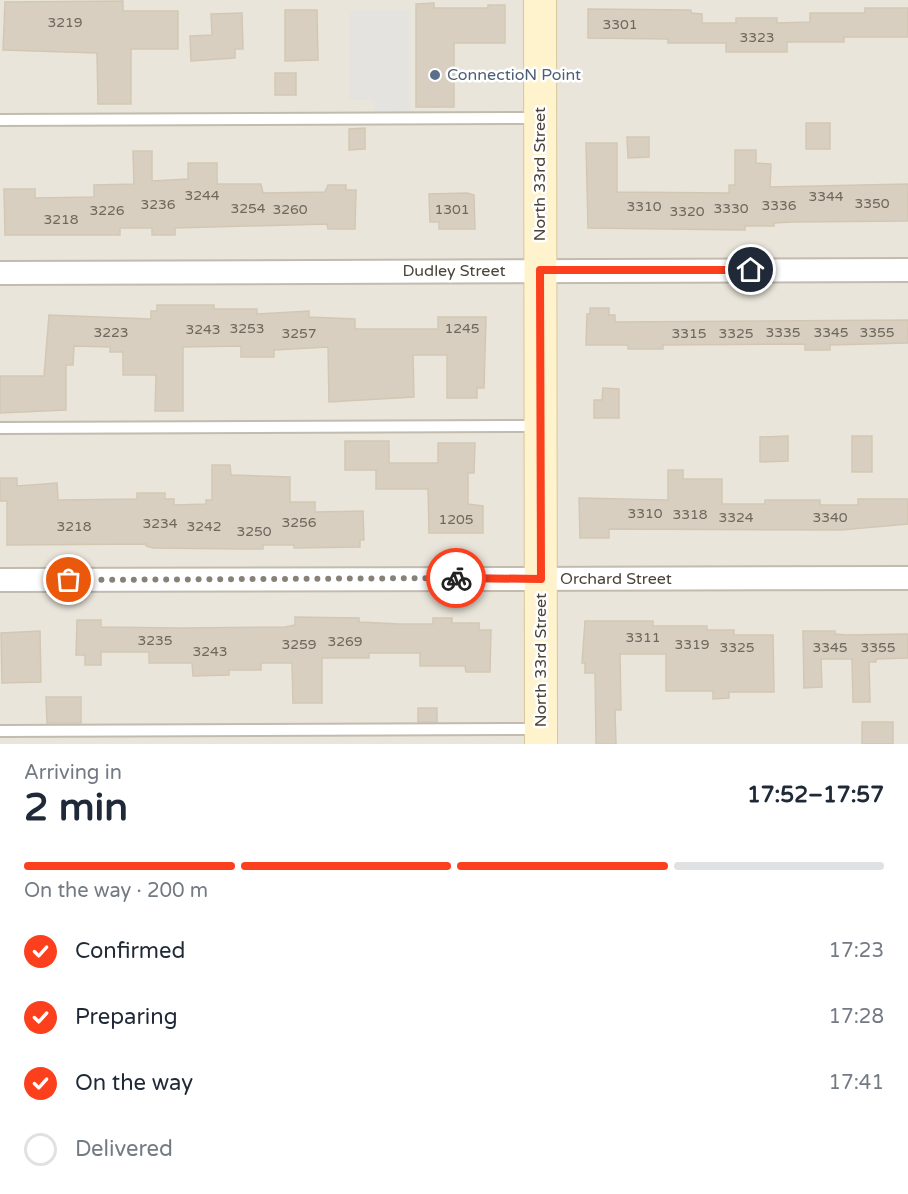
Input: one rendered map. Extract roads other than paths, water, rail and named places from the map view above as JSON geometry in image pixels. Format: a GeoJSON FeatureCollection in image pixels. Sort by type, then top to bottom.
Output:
{"type":"FeatureCollection","features":[{"type":"Feature","properties":{"kind":"main road","name":"North 33rd Street"},"geometry":{"type":"LineString","coordinates":[[540,0],[541,737]]}},
{"type":"Feature","properties":{"kind":"street","name":"Dudley Street"},"geometry":{"type":"LineString","coordinates":[[0,273],[908,270]]}},
{"type":"Feature","properties":{"kind":"street","name":"Orchard Street"},"geometry":{"type":"LineString","coordinates":[[0,580],[908,578]]}},
{"type":"Feature","properties":{"kind":"lane"},"geometry":{"type":"LineString","coordinates":[[0,120],[540,118]]}},
{"type":"Feature","properties":{"kind":"lane"},"geometry":{"type":"LineString","coordinates":[[0,428],[541,426]]}},
{"type":"Feature","properties":{"kind":"lane"},"geometry":{"type":"LineString","coordinates":[[0,731],[541,737]]}},
{"type":"Feature","properties":{"kind":"place","name":"ConnectioN Point"},"geometry":{"type":"Point","coordinates":[435,75]}}]}
